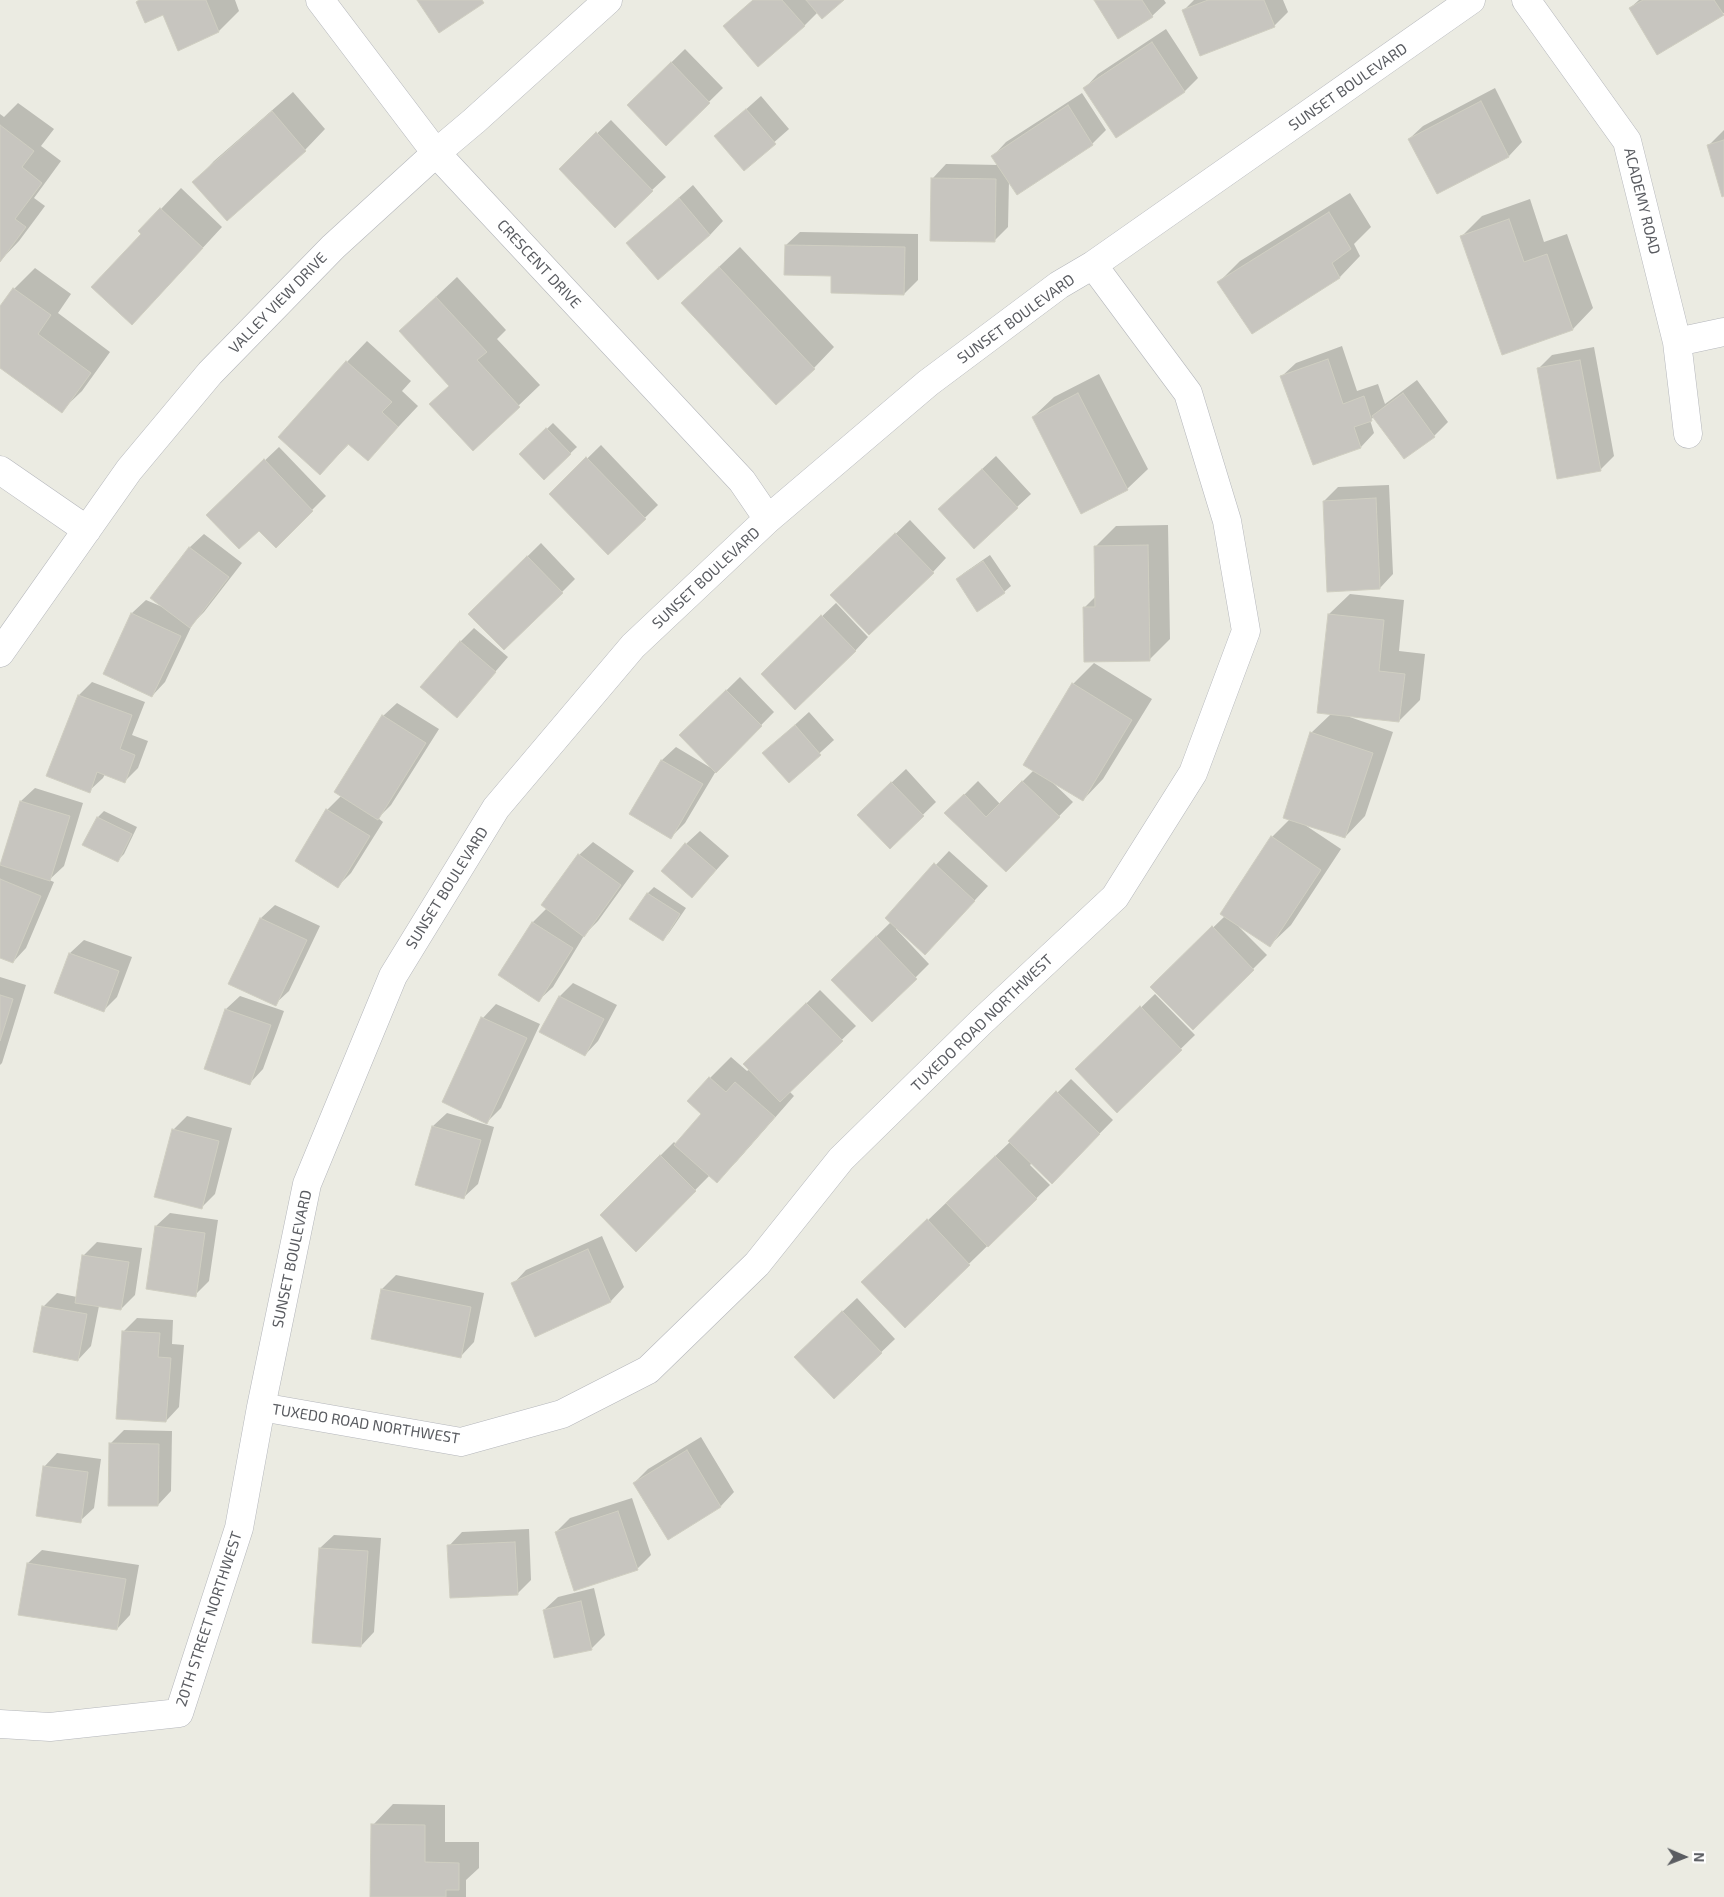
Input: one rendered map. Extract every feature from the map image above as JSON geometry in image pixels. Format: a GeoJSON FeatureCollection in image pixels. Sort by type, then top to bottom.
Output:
{"type":"FeatureCollection","features":[{"type":"Feature","properties":{"kind":"street","name":"CRESCENT DRIVE"},"geometry":{"type":"LineString","coordinates":[[320,0],[436,152],[742,481],[768,519]]}},
{"type":"Feature","properties":{"kind":"street","name":"VALLEY VIEW DRIVE"},"geometry":{"type":"LineString","coordinates":[[0,652],[129,470],[210,373],[333,248],[436,152],[474,121],[608,0]]}},
{"type":"Feature","properties":{"kind":"street","name":"SUNSET BOULEVARD"},"geometry":{"type":"LineString","coordinates":[[261,1407],[307,1184],[393,976],[496,808],[633,646],[768,519],[928,383],[1059,285],[1093,265],[1471,0]]}},
{"type":"Feature","properties":{"kind":"street","name":"ACADEMY ROAD"},"geometry":{"type":"LineString","coordinates":[[1526,0],[1627,142],[1677,342],[1688,434]]}},
{"type":"Feature","properties":{"kind":"street","name":"TUXEDO ROAD NORTHWEST"},"geometry":{"type":"LineString","coordinates":[[261,1407],[461,1442],[562,1414],[648,1370],[757,1264],[842,1159],[981,1022],[1115,897],[1193,774],[1246,631],[1227,521],[1188,393],[1093,265]]}},
{"type":"Feature","properties":{"kind":"street"},"geometry":{"type":"LineString","coordinates":[[1677,342],[1724,332]]}},
{"type":"Feature","properties":{"kind":"street"},"geometry":{"type":"LineString","coordinates":[[0,470],[87,530]]}},
{"type":"Feature","properties":{"kind":"street","name":"20TH STREET NORTHWEST"},"geometry":{"type":"LineString","coordinates":[[0,1724],[50,1727],[179,1713],[239,1528],[261,1407]]}},
{"type":"Feature","properties":{"kind":"building"},"geometry":{"type":"Polygon","coordinates":[[[139,0],[206,0],[219,32],[178,51],[163,15],[145,23],[136,2],[139,0]]]}},
{"type":"Feature","properties":{"kind":"building"},"geometry":{"type":"Polygon","coordinates":[[[417,0],[482,0],[484,3],[439,33],[417,0]]]}},
{"type":"Feature","properties":{"kind":"building"},"geometry":{"type":"Polygon","coordinates":[[[753,0],[782,0],[805,26],[758,67],[723,26],[753,0]]]}},
{"type":"Feature","properties":{"kind":"building"},"geometry":{"type":"Polygon","coordinates":[[[806,0],[844,0],[822,19],[806,0]]]}},
{"type":"Feature","properties":{"kind":"building"},"geometry":{"type":"Polygon","coordinates":[[[1094,0],[1142,0],[1153,17],[1118,39],[1094,0]]]}},
{"type":"Feature","properties":{"kind":"building"},"geometry":{"type":"Polygon","coordinates":[[[1208,0],[1264,0],[1275,27],[1200,56],[1182,10],[1208,0]]]}},
{"type":"Feature","properties":{"kind":"building"},"geometry":{"type":"Polygon","coordinates":[[[1643,0],[1714,0],[1724,15],[1657,55],[1629,8],[1643,0]]]}},
{"type":"Feature","properties":{"kind":"building"},"geometry":{"type":"Polygon","coordinates":[[[1152,42],[1185,92],[1116,138],[1083,88],[1152,42]]]}},
{"type":"Feature","properties":{"kind":"building"},"geometry":{"type":"Polygon","coordinates":[[[671,62],[710,103],[666,146],[627,105],[671,62]]]}},
{"type":"Feature","properties":{"kind":"building"},"geometry":{"type":"Polygon","coordinates":[[[1481,101],[1509,157],[1437,194],[1408,139],[1481,101]]]}},
{"type":"Feature","properties":{"kind":"building"},"geometry":{"type":"Polygon","coordinates":[[[1068,105],[1093,145],[1017,195],[991,156],[1068,105]]]}},
{"type":"Feature","properties":{"kind":"building"},"geometry":{"type":"Polygon","coordinates":[[[746,109],[776,144],[744,171],[714,136],[746,109]]]}},
{"type":"Feature","properties":{"kind":"building"},"geometry":{"type":"Polygon","coordinates":[[[272,111],[306,151],[227,221],[192,182],[272,111]]]}},
{"type":"Feature","properties":{"kind":"building"},"geometry":{"type":"Polygon","coordinates":[[[0,125],[34,151],[22,167],[42,183],[15,219],[26,227],[0,262],[0,125]]]}},
{"type":"Feature","properties":{"kind":"building"},"geometry":{"type":"Polygon","coordinates":[[[596,132],[653,191],[615,228],[559,169],[596,132]]]}},
{"type":"Feature","properties":{"kind":"building"},"geometry":{"type":"Polygon","coordinates":[[[1724,140],[1724,196],[1722,197],[1707,145],[1724,140]]]}},
{"type":"Feature","properties":{"kind":"building"},"geometry":{"type":"Polygon","coordinates":[[[931,178],[996,179],[995,242],[930,241],[931,178]]]}},
{"type":"Feature","properties":{"kind":"building"},"geometry":{"type":"Polygon","coordinates":[[[679,198],[710,235],[658,280],[626,243],[679,198]]]}},
{"type":"Feature","properties":{"kind":"building"},"geometry":{"type":"Polygon","coordinates":[[[160,208],[203,248],[132,325],[91,287],[141,234],[138,231],[160,208]]]}},
{"type":"Feature","properties":{"kind":"building"},"geometry":{"type":"Polygon","coordinates":[[[1329,212],[1351,249],[1332,263],[1340,278],[1252,334],[1217,282],[1329,212]]]}},
{"type":"Feature","properties":{"kind":"building"},"geometry":{"type":"Polygon","coordinates":[[[1509,219],[1524,262],[1547,254],[1573,330],[1502,355],[1460,236],[1509,219]]]}},
{"type":"Feature","properties":{"kind":"building"},"geometry":{"type":"Polygon","coordinates":[[[785,245],[905,247],[904,295],[831,293],[831,276],[784,275],[785,245]]]}},
{"type":"Feature","properties":{"kind":"building"},"geometry":{"type":"Polygon","coordinates":[[[719,267],[815,369],[776,405],[681,303],[719,267]]]}},
{"type":"Feature","properties":{"kind":"building"},"geometry":{"type":"Polygon","coordinates":[[[13,288],[51,315],[38,334],[91,373],[62,413],[0,368],[0,306],[13,288]]]}},
{"type":"Feature","properties":{"kind":"building"},"geometry":{"type":"Polygon","coordinates":[[[436,297],[487,352],[477,360],[520,407],[473,451],[429,404],[449,386],[399,331],[436,297]]]}},
{"type":"Feature","properties":{"kind":"building"},"geometry":{"type":"Polygon","coordinates":[[[1328,359],[1343,404],[1364,396],[1372,421],[1354,427],[1361,448],[1313,465],[1280,376],[1328,359]]]}},
{"type":"Feature","properties":{"kind":"building"},"geometry":{"type":"Polygon","coordinates":[[[1580,360],[1601,471],[1557,479],[1537,368],[1580,360]]]}},
{"type":"Feature","properties":{"kind":"building"},"geometry":{"type":"Polygon","coordinates":[[[346,361],[392,402],[382,412],[398,427],[368,461],[348,444],[320,475],[278,437],[346,361]]]}},
{"type":"Feature","properties":{"kind":"building"},"geometry":{"type":"Polygon","coordinates":[[[1078,393],[1128,490],[1081,514],[1032,417],[1078,393]]]}},
{"type":"Feature","properties":{"kind":"building"},"geometry":{"type":"Polygon","coordinates":[[[1403,393],[1435,437],[1404,459],[1372,416],[1403,393]]]}},
{"type":"Feature","properties":{"kind":"building"},"geometry":{"type":"Polygon","coordinates":[[[546,428],[571,454],[544,480],[519,454],[546,428]]]}},
{"type":"Feature","properties":{"kind":"building"},"geometry":{"type":"Polygon","coordinates":[[[586,457],[646,519],[608,555],[549,494],[586,457]]]}},
{"type":"Feature","properties":{"kind":"building"},"geometry":{"type":"Polygon","coordinates":[[[264,459],[313,511],[276,548],[259,531],[239,549],[206,515],[264,459]]]}},
{"type":"Feature","properties":{"kind":"building"},"geometry":{"type":"Polygon","coordinates":[[[982,469],[1018,508],[974,549],[938,509],[982,469]]]}},
{"type":"Feature","properties":{"kind":"building"},"geometry":{"type":"Polygon","coordinates":[[[1376,498],[1380,589],[1327,592],[1323,501],[1376,498]]]}},
{"type":"Feature","properties":{"kind":"building"},"geometry":{"type":"Polygon","coordinates":[[[895,533],[934,573],[869,635],[830,595],[895,533]]]}},
{"type":"Feature","properties":{"kind":"building"},"geometry":{"type":"Polygon","coordinates":[[[1148,545],[1150,661],[1084,662],[1083,607],[1095,607],[1094,546],[1148,545]]]}},
{"type":"Feature","properties":{"kind":"building"},"geometry":{"type":"Polygon","coordinates":[[[189,547],[229,577],[190,628],[150,598],[189,547]]]}},
{"type":"Feature","properties":{"kind":"building"},"geometry":{"type":"Polygon","coordinates":[[[527,556],[563,593],[504,650],[468,614],[527,556]]]}},
{"type":"Feature","properties":{"kind":"building"},"geometry":{"type":"Polygon","coordinates":[[[983,561],[1005,593],[977,612],[956,579],[983,561]]]}},
{"type":"Feature","properties":{"kind":"building"},"geometry":{"type":"Polygon","coordinates":[[[131,613],[181,636],[152,697],[103,674],[131,613]]]}},
{"type":"Feature","properties":{"kind":"building"},"geometry":{"type":"Polygon","coordinates":[[[1328,614],[1384,620],[1379,671],[1405,674],[1399,722],[1317,713],[1328,614]]]}},
{"type":"Feature","properties":{"kind":"building"},"geometry":{"type":"Polygon","coordinates":[[[821,615],[856,651],[795,710],[761,674],[821,615]]]}},
{"type":"Feature","properties":{"kind":"building"},"geometry":{"type":"Polygon","coordinates":[[[460,641],[496,672],[457,718],[420,687],[460,641]]]}},
{"type":"Feature","properties":{"kind":"building"},"geometry":{"type":"Polygon","coordinates":[[[1072,683],[1132,720],[1083,801],[1023,765],[1072,683]]]}},
{"type":"Feature","properties":{"kind":"building"},"geometry":{"type":"Polygon","coordinates":[[[726,690],[762,726],[716,773],[679,735],[726,690]]]}},
{"type":"Feature","properties":{"kind":"building"},"geometry":{"type":"Polygon","coordinates":[[[78,695],[132,715],[120,749],[135,755],[125,783],[97,772],[90,793],[46,776],[78,695]]]}},
{"type":"Feature","properties":{"kind":"building"},"geometry":{"type":"Polygon","coordinates":[[[382,715],[426,743],[378,820],[334,792],[382,715]]]}},
{"type":"Feature","properties":{"kind":"building"},"geometry":{"type":"Polygon","coordinates":[[[795,725],[821,755],[789,783],[762,753],[795,725]]]}},
{"type":"Feature","properties":{"kind":"building"},"geometry":{"type":"Polygon","coordinates":[[[1310,732],[1373,753],[1345,838],[1283,818],[1310,732]]]}},
{"type":"Feature","properties":{"kind":"building"},"geometry":{"type":"Polygon","coordinates":[[[661,760],[703,784],[671,839],[629,814],[661,760]]]}},
{"type":"Feature","properties":{"kind":"building"},"geometry":{"type":"Polygon","coordinates":[[[1022,781],[1060,817],[1006,872],[944,813],[964,794],[986,817],[1022,781]]]}},
{"type":"Feature","properties":{"kind":"building"},"geometry":{"type":"Polygon","coordinates":[[[891,782],[924,816],[890,849],[857,815],[891,782]]]}},
{"type":"Feature","properties":{"kind":"building"},"geometry":{"type":"Polygon","coordinates":[[[20,801],[70,816],[50,881],[0,865],[20,801]]]}},
{"type":"Feature","properties":{"kind":"building"},"geometry":{"type":"Polygon","coordinates":[[[326,809],[370,836],[338,888],[295,861],[326,809]]]}},
{"type":"Feature","properties":{"kind":"building"},"geometry":{"type":"Polygon","coordinates":[[[97,817],[132,834],[118,862],[82,845],[97,817]]]}},
{"type":"Feature","properties":{"kind":"building"},"geometry":{"type":"Polygon","coordinates":[[[1271,836],[1321,870],[1270,947],[1220,914],[1271,836]]]}},
{"type":"Feature","properties":{"kind":"building"},"geometry":{"type":"Polygon","coordinates":[[[685,843],[716,870],[692,898],[661,871],[685,843]]]}},
{"type":"Feature","properties":{"kind":"building"},"geometry":{"type":"Polygon","coordinates":[[[578,854],[621,885],[584,937],[541,905],[578,854]]]}},
{"type":"Feature","properties":{"kind":"building"},"geometry":{"type":"Polygon","coordinates":[[[934,863],[975,901],[925,955],[885,918],[934,863]]]}},
{"type":"Feature","properties":{"kind":"building"},"geometry":{"type":"Polygon","coordinates":[[[0,879],[41,896],[13,963],[0,958],[0,879]]]}},
{"type":"Feature","properties":{"kind":"building"},"geometry":{"type":"Polygon","coordinates":[[[647,893],[680,914],[663,941],[629,919],[647,893]]]}},
{"type":"Feature","properties":{"kind":"building"},"geometry":{"type":"Polygon","coordinates":[[[260,918],[307,940],[276,1006],[228,984],[260,918]]]}},
{"type":"Feature","properties":{"kind":"building"},"geometry":{"type":"Polygon","coordinates":[[[532,922],[573,948],[539,1002],[498,975],[532,922]]]}},
{"type":"Feature","properties":{"kind":"building"},"geometry":{"type":"Polygon","coordinates":[[[1212,926],[1254,970],[1193,1030],[1150,987],[1212,926]]]}},
{"type":"Feature","properties":{"kind":"building"},"geometry":{"type":"Polygon","coordinates":[[[876,936],[917,979],[872,1022],[831,980],[876,936]]]}},
{"type":"Feature","properties":{"kind":"building"},"geometry":{"type":"Polygon","coordinates":[[[69,953],[119,971],[104,1012],[54,993],[69,953]]]}},
{"type":"Feature","properties":{"kind":"building"},"geometry":{"type":"Polygon","coordinates":[[[0,995],[13,999],[0,1041],[0,995]]]}},
{"type":"Feature","properties":{"kind":"building"},"geometry":{"type":"Polygon","coordinates":[[[559,996],[604,1019],[585,1056],[539,1032],[559,996]]]}},
{"type":"Feature","properties":{"kind":"building"},"geometry":{"type":"Polygon","coordinates":[[[806,1003],[843,1041],[780,1102],[743,1064],[806,1003]]]}},
{"type":"Feature","properties":{"kind":"building"},"geometry":{"type":"Polygon","coordinates":[[[1140,1006],[1182,1050],[1117,1113],[1075,1069],[1140,1006]]]}},
{"type":"Feature","properties":{"kind":"building"},"geometry":{"type":"Polygon","coordinates":[[[225,1009],[271,1025],[250,1085],[204,1069],[225,1009]]]}},
{"type":"Feature","properties":{"kind":"building"},"geometry":{"type":"Polygon","coordinates":[[[481,1017],[527,1038],[487,1124],[442,1102],[481,1017]]]}},
{"type":"Feature","properties":{"kind":"building"},"geometry":{"type":"Polygon","coordinates":[[[709,1077],[726,1092],[735,1082],[775,1117],[717,1183],[674,1145],[701,1114],[687,1101],[709,1077]]]}},
{"type":"Feature","properties":{"kind":"building"},"geometry":{"type":"Polygon","coordinates":[[[1056,1091],[1100,1134],[1052,1184],[1008,1141],[1056,1091]]]}},
{"type":"Feature","properties":{"kind":"building"},"geometry":{"type":"Polygon","coordinates":[[[432,1126],[481,1140],[464,1199],[415,1185],[432,1126]]]}},
{"type":"Feature","properties":{"kind":"building"},"geometry":{"type":"Polygon","coordinates":[[[172,1129],[219,1141],[202,1209],[154,1197],[172,1129]]]}},
{"type":"Feature","properties":{"kind":"building"},"geometry":{"type":"Polygon","coordinates":[[[660,1155],[696,1191],[636,1252],[600,1215],[660,1155]]]}},
{"type":"Feature","properties":{"kind":"building"},"geometry":{"type":"Polygon","coordinates":[[[995,1156],[1037,1199],[988,1247],[946,1203],[995,1156]]]}},
{"type":"Feature","properties":{"kind":"building"},"geometry":{"type":"Polygon","coordinates":[[[927,1219],[970,1265],[905,1328],[861,1282],[927,1219]]]}},
{"type":"Feature","properties":{"kind":"building"},"geometry":{"type":"Polygon","coordinates":[[[155,1226],[205,1233],[196,1297],[146,1289],[155,1226]]]}},
{"type":"Feature","properties":{"kind":"building"},"geometry":{"type":"Polygon","coordinates":[[[588,1249],[611,1302],[535,1337],[511,1283],[588,1249]]]}},
{"type":"Feature","properties":{"kind":"building"},"geometry":{"type":"Polygon","coordinates":[[[82,1255],[129,1262],[121,1310],[75,1303],[82,1255]]]}},
{"type":"Feature","properties":{"kind":"building"},"geometry":{"type":"Polygon","coordinates":[[[381,1289],[471,1307],[461,1358],[371,1339],[381,1289]]]}},
{"type":"Feature","properties":{"kind":"building"},"geometry":{"type":"Polygon","coordinates":[[[42,1306],[87,1314],[78,1361],[33,1352],[42,1306]]]}},
{"type":"Feature","properties":{"kind":"building"},"geometry":{"type":"Polygon","coordinates":[[[842,1311],[882,1353],[834,1399],[794,1357],[842,1311]]]}},
{"type":"Feature","properties":{"kind":"building"},"geometry":{"type":"Polygon","coordinates":[[[122,1331],[160,1333],[158,1357],[171,1358],[166,1422],[116,1419],[122,1331]]]}},
{"type":"Feature","properties":{"kind":"building"},"geometry":{"type":"Polygon","coordinates":[[[109,1443],[159,1444],[158,1506],[108,1506],[109,1443]]]}},
{"type":"Feature","properties":{"kind":"building"},"geometry":{"type":"Polygon","coordinates":[[[687,1450],[721,1507],[668,1540],[633,1483],[687,1450]]]}},
{"type":"Feature","properties":{"kind":"building"},"geometry":{"type":"Polygon","coordinates":[[[43,1466],[88,1472],[81,1523],[36,1516],[43,1466]]]}},
{"type":"Feature","properties":{"kind":"building"},"geometry":{"type":"Polygon","coordinates":[[[618,1511],[638,1570],[574,1591],[555,1532],[618,1511]]]}},
{"type":"Feature","properties":{"kind":"building"},"geometry":{"type":"Polygon","coordinates":[[[515,1542],[518,1595],[450,1598],[447,1545],[515,1542]]]}},
{"type":"Feature","properties":{"kind":"building"},"geometry":{"type":"Polygon","coordinates":[[[319,1548],[368,1551],[361,1647],[312,1643],[319,1548]]]}},
{"type":"Feature","properties":{"kind":"building"},"geometry":{"type":"Polygon","coordinates":[[[27,1563],[126,1579],[117,1630],[18,1615],[27,1563]]]}},
{"type":"Feature","properties":{"kind":"building"},"geometry":{"type":"Polygon","coordinates":[[[581,1601],[592,1650],[554,1658],[543,1610],[581,1601]]]}},
{"type":"Feature","properties":{"kind":"building"},"geometry":{"type":"Polygon","coordinates":[[[371,1824],[425,1825],[425,1862],[459,1863],[459,1890],[446,1890],[446,1897],[370,1897],[371,1824]]]}}]}
